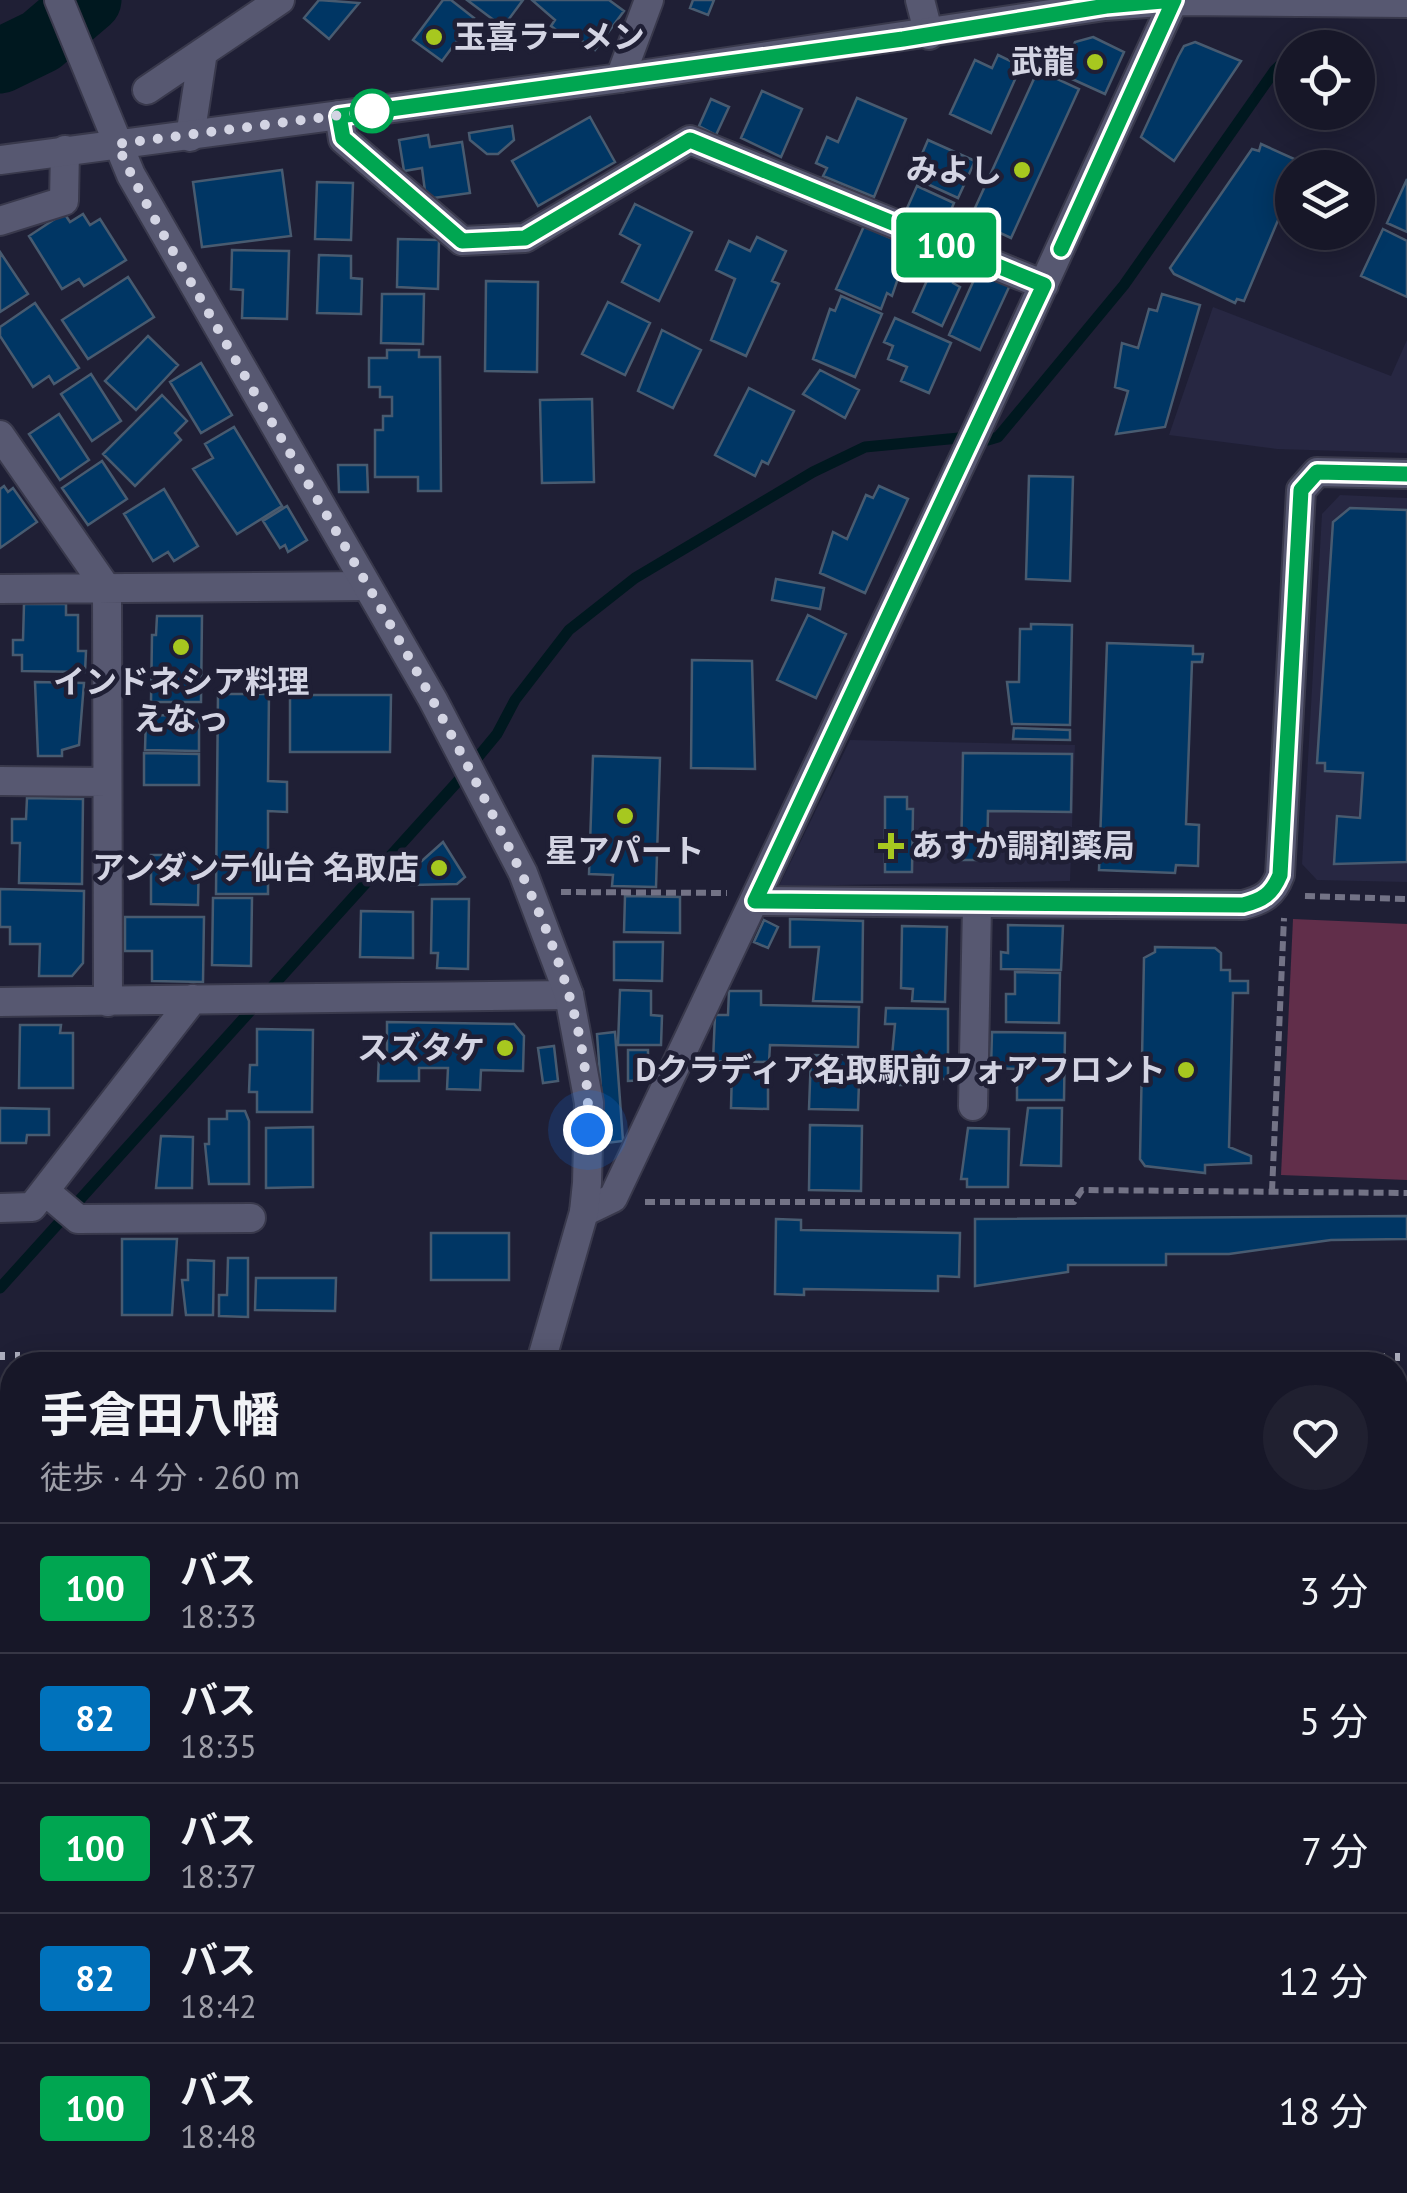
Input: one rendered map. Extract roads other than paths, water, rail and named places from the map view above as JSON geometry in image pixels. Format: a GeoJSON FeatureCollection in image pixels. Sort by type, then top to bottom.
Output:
{"type":"FeatureCollection","features":[{"type":"Feature","properties":{"kind":"street"},"geometry":{"type":"LineString","coordinates":[[59,0],[117,144],[480,790],[523,874],[569,995],[589,1103],[584,1212],[544,1352]]}},
{"type":"Feature","properties":{"kind":"street"},"geometry":{"type":"LineString","coordinates":[[146,90],[280,0]]}},
{"type":"Feature","properties":{"kind":"street"},"geometry":{"type":"LineString","coordinates":[[620,78],[649,0]]}},
{"type":"Feature","properties":{"kind":"street"},"geometry":{"type":"LineString","coordinates":[[920,0],[929,35]]}},
{"type":"Feature","properties":{"kind":"street"},"geometry":{"type":"LineString","coordinates":[[584,1212],[613,1198],[1044,285],[1174,0]]}},
{"type":"Feature","properties":{"kind":"street"},"geometry":{"type":"LineString","coordinates":[[0,160],[929,35],[1106,6],[1174,0],[1407,3]]}},
{"type":"Feature","properties":{"kind":"street"},"geometry":{"type":"LineString","coordinates":[[190,136],[204,52]]}},
{"type":"Feature","properties":{"kind":"street"},"geometry":{"type":"LineString","coordinates":[[339,116],[343,138],[462,241],[525,238],[690,140],[1044,285]]}},
{"type":"Feature","properties":{"kind":"street"},"geometry":{"type":"LineString","coordinates":[[0,221],[64,201],[65,150]]}},
{"type":"Feature","properties":{"kind":"street"},"geometry":{"type":"LineString","coordinates":[[0,436],[107,589],[108,1002]]}},
{"type":"Feature","properties":{"kind":"street"},"geometry":{"type":"LineString","coordinates":[[757,897],[977,906],[1243,905],[1274,890],[1280,875],[1301,490],[1317,472],[1407,474]]}},
{"type":"Feature","properties":{"kind":"street"},"geometry":{"type":"LineString","coordinates":[[0,589],[365,586]]}},
{"type":"Feature","properties":{"kind":"street"},"geometry":{"type":"LineString","coordinates":[[0,781],[107,782]]}},
{"type":"Feature","properties":{"kind":"street"},"geometry":{"type":"LineString","coordinates":[[973,1106],[977,906]]}},
{"type":"Feature","properties":{"kind":"street"},"geometry":{"type":"LineString","coordinates":[[0,1002],[569,995]]}},
{"type":"Feature","properties":{"kind":"street"},"geometry":{"type":"LineString","coordinates":[[0,1208],[32,1208],[47,1193],[194,998]]}},
{"type":"Feature","properties":{"kind":"street"},"geometry":{"type":"LineString","coordinates":[[47,1193],[78,1219],[251,1218]]}},
{"type":"Feature","properties":{"kind":"waterway"},"geometry":{"type":"LineString","coordinates":[[0,61],[41,41],[89,0]]}},
{"type":"Feature","properties":{"kind":"waterway"},"geometry":{"type":"LineString","coordinates":[[988,440],[998,437],[1124,285],[1275,70]]}},
{"type":"Feature","properties":{"kind":"waterway"},"geometry":{"type":"LineString","coordinates":[[0,1288],[459,780],[497,734],[515,700],[569,630],[635,578],[813,472],[865,447],[959,438]]}},
{"type":"Feature","properties":{"kind":"place","name":"玉喜ラーメン"},"geometry":{"type":"Point","coordinates":[434,37]}},
{"type":"Feature","properties":{"kind":"place","name":"武龍"},"geometry":{"type":"Point","coordinates":[1095,62]}},
{"type":"Feature","properties":{"kind":"place","name":"みよし"},"geometry":{"type":"Point","coordinates":[1022,170]}},
{"type":"Feature","properties":{"kind":"place","name":"インドネシア料理 えなっ"},"geometry":{"type":"Point","coordinates":[181,647]}},
{"type":"Feature","properties":{"kind":"place","name":"星アパート"},"geometry":{"type":"Point","coordinates":[625,816]}},
{"type":"Feature","properties":{"kind":"place","name":"あすか調剤薬局"},"geometry":{"type":"Point","coordinates":[891,846]}},
{"type":"Feature","properties":{"kind":"place","name":"アンダンテ仙台 名取店"},"geometry":{"type":"Point","coordinates":[439,868]}},
{"type":"Feature","properties":{"kind":"place","name":"スズタケ"},"geometry":{"type":"Point","coordinates":[505,1048]}},
{"type":"Feature","properties":{"kind":"place","name":"Dクラディア名取駅前フォアフロント"},"geometry":{"type":"Point","coordinates":[1186,1070]}}]}
